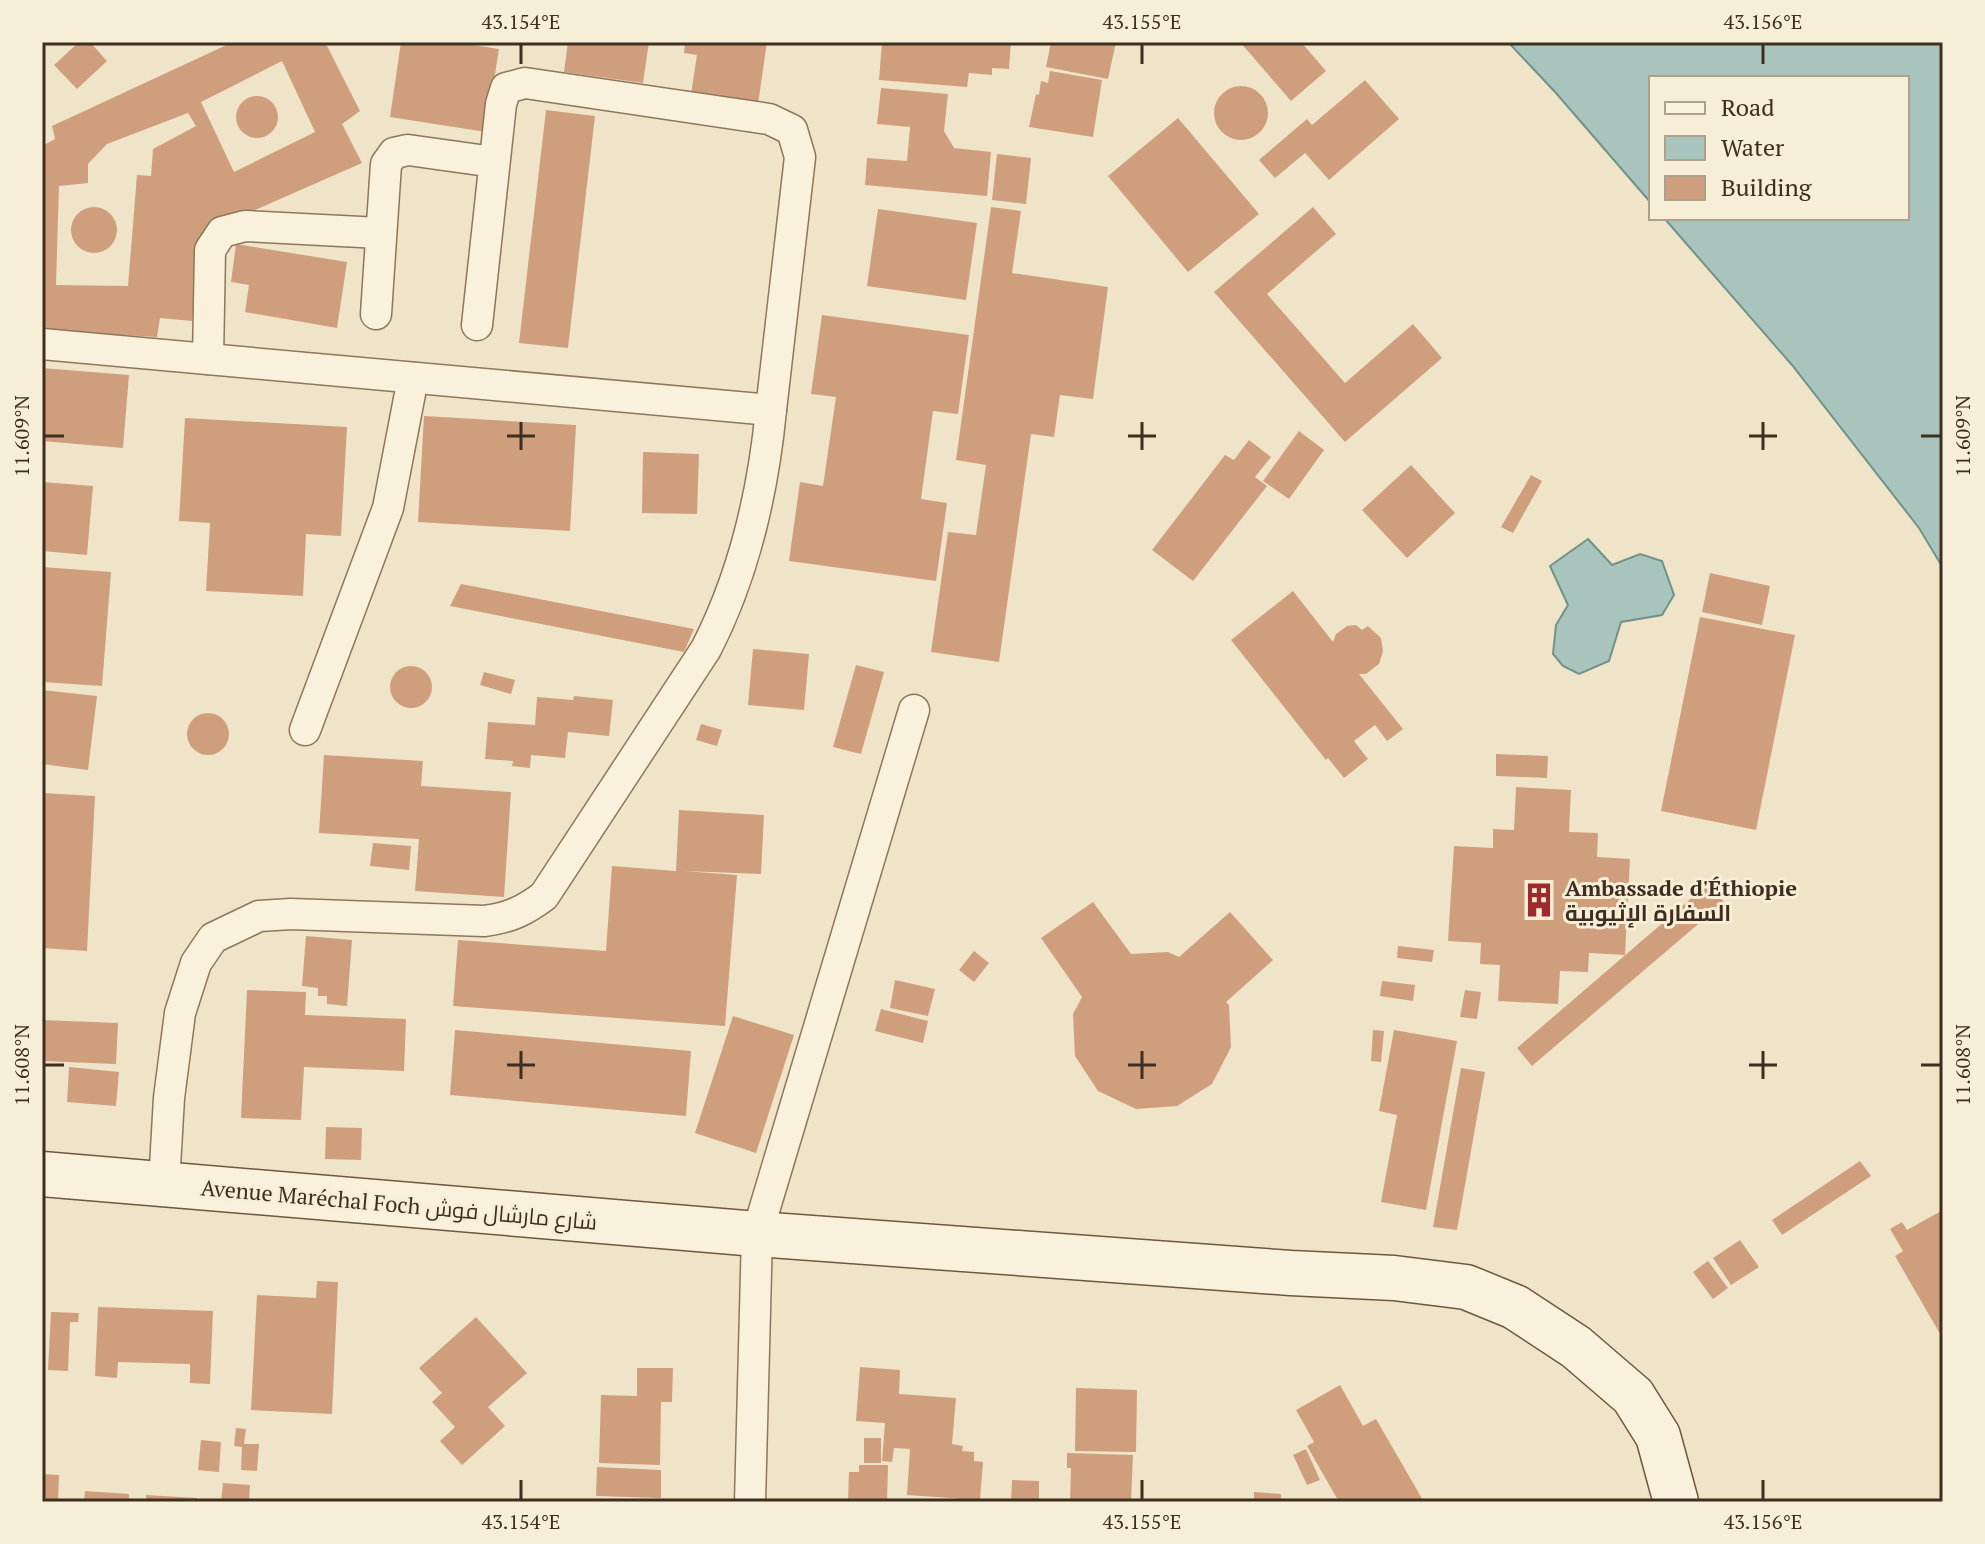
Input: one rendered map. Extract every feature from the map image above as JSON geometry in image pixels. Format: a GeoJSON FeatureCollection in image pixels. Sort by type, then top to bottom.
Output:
{"type":"FeatureCollection","features":[{"type":"Feature","properties":{"kind":"street"},"geometry":{"type":"LineString","coordinates":[[164,1184],[169,1098],[180,1013],[196,963],[213,938],[259,916],[291,914],[484,921],[520,914],[544,896],[706,649],[725,612],[745,553],[767,455],[800,157],[792,130],[769,119],[525,83],[506,88],[501,104],[477,325]]}},
{"type":"Feature","properties":{"kind":"street"},"geometry":{"type":"LineString","coordinates":[[376,314],[386,164],[394,153],[408,150],[494,162]]}},
{"type":"Feature","properties":{"kind":"street"},"geometry":{"type":"LineString","coordinates":[[208,359],[210,250],[222,232],[245,226],[380,233]]}},
{"type":"Feature","properties":{"kind":"street"},"geometry":{"type":"LineString","coordinates":[[42,344],[771,410]]}},
{"type":"Feature","properties":{"kind":"street"},"geometry":{"type":"LineString","coordinates":[[305,730],[388,508],[413,378]]}},
{"type":"Feature","properties":{"kind":"street"},"geometry":{"type":"LineString","coordinates":[[750,1502],[757,1234],[914,710]]}},
{"type":"Feature","properties":{"kind":"street","name":"Avenue Maréchal Foch شارع مارشال فوش"},"geometry":{"type":"LineString","coordinates":[[42,1174],[757,1234],[1394,1278],[1466,1287],[1515,1307],[1576,1347],[1633,1396],[1658,1436],[1676,1502]]}},
{"type":"Feature","properties":{"kind":"water"},"geometry":{"type":"Polygon","coordinates":[[[1508,42],[1943,42],[1943,568],[1919,528],[1792,365],[1666,220],[1909,220],[1909,76],[1649,76],[1649,201],[1508,42]]]}},
{"type":"Feature","properties":{"kind":"water"},"geometry":{"type":"Polygon","coordinates":[[[1588,539],[1612,565],[1640,554],[1662,561],[1674,595],[1662,615],[1621,622],[1609,661],[1579,674],[1563,666],[1553,654],[1556,625],[1568,605],[1550,566],[1588,539]]]}},
{"type":"Feature","properties":{"kind":"building"},"geometry":{"type":"Polygon","coordinates":[[[79,42],[90,42],[107,61],[77,89],[54,65],[79,42]]]}},
{"type":"Feature","properties":{"kind":"building"},"geometry":{"type":"Polygon","coordinates":[[[233,42],[325,42],[360,111],[342,124],[362,163],[203,233],[192,321],[160,318],[157,337],[42,330],[42,146],[55,139],[52,126],[233,42]],[[282,61],[201,102],[234,172],[315,132],[282,61]],[[188,113],[107,144],[88,164],[88,183],[59,186],[56,285],[128,286],[137,175],[151,176],[153,149],[196,126],[188,113]]]}},
{"type":"Feature","properties":{"kind":"building"},"geometry":{"type":"Polygon","coordinates":[[[401,42],[454,42],[499,49],[486,132],[390,117],[401,42]]]}},
{"type":"Feature","properties":{"kind":"building"},"geometry":{"type":"Polygon","coordinates":[[[568,42],[649,42],[643,83],[564,72],[568,42]]]}},
{"type":"Feature","properties":{"kind":"building"},"geometry":{"type":"Polygon","coordinates":[[[685,42],[767,42],[758,104],[691,94],[697,55],[684,53],[685,42]]]}},
{"type":"Feature","properties":{"kind":"building"},"geometry":{"type":"Polygon","coordinates":[[[882,42],[1011,42],[1009,69],[992,68],[992,75],[969,73],[967,87],[879,80],[882,42]]]}},
{"type":"Feature","properties":{"kind":"building"},"geometry":{"type":"Polygon","coordinates":[[[1051,42],[1116,42],[1108,79],[1046,67],[1051,42]]]}},
{"type":"Feature","properties":{"kind":"building"},"geometry":{"type":"Polygon","coordinates":[[[1240,42],[1301,42],[1326,71],[1291,101],[1240,42]]]}},
{"type":"Feature","properties":{"kind":"building"},"geometry":{"type":"Polygon","coordinates":[[[1050,71],[1102,80],[1093,137],[1029,127],[1036,94],[1039,95],[1041,81],[1048,83],[1050,71]]]}},
{"type":"Feature","properties":{"kind":"building"},"geometry":{"type":"Polygon","coordinates":[[[1365,80],[1399,119],[1329,180],[1305,153],[1275,178],[1259,160],[1307,119],[1312,125],[1365,80]]]}},
{"type":"Feature","properties":{"kind":"building"},"geometry":{"type":"Polygon","coordinates":[[[1241,86],[1260,94],[1268,113],[1260,132],[1241,140],[1222,132],[1214,113],[1222,94],[1241,86]]]}},
{"type":"Feature","properties":{"kind":"building"},"geometry":{"type":"Polygon","coordinates":[[[881,88],[948,94],[944,131],[954,148],[991,152],[987,196],[865,185],[867,158],[907,161],[910,127],[877,124],[881,88]]]}},
{"type":"Feature","properties":{"kind":"building"},"geometry":{"type":"Polygon","coordinates":[[[257,96],[272,102],[278,117],[272,132],[257,138],[242,132],[236,117],[242,102],[257,96]]]}},
{"type":"Feature","properties":{"kind":"building"},"geometry":{"type":"Polygon","coordinates":[[[546,110],[595,116],[568,348],[519,343],[546,110]]]}},
{"type":"Feature","properties":{"kind":"building"},"geometry":{"type":"Polygon","coordinates":[[[1178,118],[1259,214],[1188,272],[1108,176],[1178,118]]]}},
{"type":"Feature","properties":{"kind":"building"},"geometry":{"type":"Polygon","coordinates":[[[997,154],[1031,158],[1026,204],[992,200],[997,154]]]}},
{"type":"Feature","properties":{"kind":"building"},"geometry":{"type":"Polygon","coordinates":[[[94,207],[110,214],[117,230],[110,246],[94,253],[78,246],[71,230],[78,214],[94,207]]]}},
{"type":"Feature","properties":{"kind":"building"},"geometry":{"type":"Polygon","coordinates":[[[991,207],[1021,211],[1012,273],[1108,287],[1093,399],[1060,395],[1054,437],[1031,434],[999,662],[931,652],[948,532],[976,535],[986,465],[956,460],[991,207]]]}},
{"type":"Feature","properties":{"kind":"building"},"geometry":{"type":"Polygon","coordinates":[[[1313,207],[1336,234],[1267,294],[1345,383],[1413,324],[1442,358],[1345,442],[1214,292],[1313,207]]]}},
{"type":"Feature","properties":{"kind":"building"},"geometry":{"type":"Polygon","coordinates":[[[878,209],[977,223],[966,300],[867,286],[878,209]]]}},
{"type":"Feature","properties":{"kind":"building"},"geometry":{"type":"Polygon","coordinates":[[[236,244],[347,262],[337,328],[245,312],[249,285],[231,282],[236,244]]]}},
{"type":"Feature","properties":{"kind":"building"},"geometry":{"type":"Polygon","coordinates":[[[822,315],[969,335],[958,414],[933,411],[921,499],[947,503],[936,581],[789,561],[800,482],[823,486],[836,397],[811,394],[822,315]]]}},
{"type":"Feature","properties":{"kind":"building"},"geometry":{"type":"Polygon","coordinates":[[[42,368],[129,375],[123,448],[42,441],[42,368]]]}},
{"type":"Feature","properties":{"kind":"building"},"geometry":{"type":"Polygon","coordinates":[[[424,416],[576,425],[570,531],[418,522],[424,416]]]}},
{"type":"Feature","properties":{"kind":"building"},"geometry":{"type":"Polygon","coordinates":[[[185,418],[347,427],[341,536],[306,534],[303,596],[206,591],[210,523],[179,521],[185,418]]]}},
{"type":"Feature","properties":{"kind":"building"},"geometry":{"type":"Polygon","coordinates":[[[1299,431],[1324,450],[1289,499],[1263,481],[1299,431]]]}},
{"type":"Feature","properties":{"kind":"building"},"geometry":{"type":"Polygon","coordinates":[[[1249,440],[1271,457],[1255,477],[1267,486],[1193,581],[1152,550],[1225,455],[1234,460],[1249,440]]]}},
{"type":"Feature","properties":{"kind":"building"},"geometry":{"type":"Polygon","coordinates":[[[643,452],[699,454],[697,514],[642,513],[643,452]]]}},
{"type":"Feature","properties":{"kind":"building"},"geometry":{"type":"Polygon","coordinates":[[[1411,465],[1455,513],[1407,558],[1362,510],[1411,465]]]}},
{"type":"Feature","properties":{"kind":"building"},"geometry":{"type":"Polygon","coordinates":[[[1531,475],[1542,481],[1513,533],[1501,527],[1531,475]]]}},
{"type":"Feature","properties":{"kind":"building"},"geometry":{"type":"Polygon","coordinates":[[[42,482],[93,486],[87,555],[42,551],[42,482]]]}},
{"type":"Feature","properties":{"kind":"building"},"geometry":{"type":"Polygon","coordinates":[[[42,567],[111,572],[102,686],[42,682],[42,567]]]}},
{"type":"Feature","properties":{"kind":"building"},"geometry":{"type":"Polygon","coordinates":[[[1710,573],[1770,586],[1762,625],[1702,612],[1710,573]]]}},
{"type":"Feature","properties":{"kind":"building"},"geometry":{"type":"Polygon","coordinates":[[[461,584],[694,629],[684,652],[450,606],[461,584]]]}},
{"type":"Feature","properties":{"kind":"building"},"geometry":{"type":"Polygon","coordinates":[[[1293,591],[1333,642],[1336,634],[1347,626],[1356,625],[1362,630],[1368,626],[1381,638],[1383,651],[1379,664],[1366,674],[1359,674],[1403,729],[1387,741],[1375,725],[1354,741],[1368,759],[1344,778],[1328,758],[1326,760],[1231,640],[1293,591]]]}},
{"type":"Feature","properties":{"kind":"building"},"geometry":{"type":"Polygon","coordinates":[[[1700,617],[1795,635],[1756,830],[1661,811],[1700,617]]]}},
{"type":"Feature","properties":{"kind":"building"},"geometry":{"type":"Polygon","coordinates":[[[753,649],[809,654],[804,710],[748,705],[753,649]]]}},
{"type":"Feature","properties":{"kind":"building"},"geometry":{"type":"Polygon","coordinates":[[[856,665],[884,672],[861,754],[833,747],[856,665]]]}},
{"type":"Feature","properties":{"kind":"building"},"geometry":{"type":"Polygon","coordinates":[[[411,666],[425,673],[432,687],[425,701],[411,708],[397,701],[390,687],[397,673],[411,666]]]}},
{"type":"Feature","properties":{"kind":"building"},"geometry":{"type":"Polygon","coordinates":[[[484,672],[515,680],[511,694],[480,685],[484,672]]]}},
{"type":"Feature","properties":{"kind":"building"},"geometry":{"type":"Polygon","coordinates":[[[42,690],[97,696],[88,770],[42,764],[42,690]]]}},
{"type":"Feature","properties":{"kind":"building"},"geometry":{"type":"Polygon","coordinates":[[[574,696],[613,700],[609,736],[568,732],[565,758],[531,755],[530,768],[512,766],[513,761],[485,759],[488,722],[535,725],[537,697],[573,700],[574,696]]]}},
{"type":"Feature","properties":{"kind":"building"},"geometry":{"type":"Polygon","coordinates":[[[208,713],[223,719],[229,734],[223,749],[208,755],[193,749],[187,734],[193,719],[208,713]]]}},
{"type":"Feature","properties":{"kind":"building"},"geometry":{"type":"Polygon","coordinates":[[[701,724],[722,730],[717,746],[696,740],[701,724]]]}},
{"type":"Feature","properties":{"kind":"building"},"geometry":{"type":"Polygon","coordinates":[[[1496,754],[1548,756],[1547,778],[1496,776],[1496,754]]]}},
{"type":"Feature","properties":{"kind":"building"},"geometry":{"type":"Polygon","coordinates":[[[324,755],[423,761],[421,786],[511,792],[504,897],[415,891],[419,839],[319,833],[324,755]]]}},
{"type":"Feature","properties":{"kind":"building","name":"Ambassade d'Éthiopie السفارة الإثيوبية"},"geometry":{"type":"Polygon","coordinates":[[[1516,787],[1571,790],[1569,832],[1598,833],[1597,857],[1630,859],[1625,955],[1589,953],[1588,972],[1560,971],[1558,1004],[1498,1001],[1500,965],[1480,964],[1481,943],[1448,941],[1454,846],[1493,848],[1493,829],[1514,830],[1516,787]]]}},
{"type":"Feature","properties":{"kind":"building"},"geometry":{"type":"Polygon","coordinates":[[[42,793],[95,796],[87,951],[42,948],[42,793]]]}},
{"type":"Feature","properties":{"kind":"building"},"geometry":{"type":"Polygon","coordinates":[[[679,810],[764,815],[761,874],[684,871],[737,875],[725,1026],[453,1006],[458,940],[606,951],[612,866],[676,871],[679,810]]]}},
{"type":"Feature","properties":{"kind":"building"},"geometry":{"type":"Polygon","coordinates":[[[373,843],[411,846],[409,870],[370,866],[373,843]]]}},
{"type":"Feature","properties":{"kind":"building"},"geometry":{"type":"Polygon","coordinates":[[[1708,884],[1724,902],[1532,1066],[1517,1048],[1708,884]]]}},
{"type":"Feature","properties":{"kind":"building"},"geometry":{"type":"Polygon","coordinates":[[[1093,902],[1131,954],[1168,952],[1179,957],[1230,912],[1273,960],[1226,1002],[1229,1005],[1231,1047],[1212,1084],[1177,1106],[1136,1109],[1098,1091],[1075,1056],[1073,1014],[1082,997],[1041,938],[1093,902]]]}},
{"type":"Feature","properties":{"kind":"building"},"geometry":{"type":"Polygon","coordinates":[[[306,936],[352,940],[347,1006],[327,1004],[327,996],[318,996],[318,988],[302,986],[306,936]]]}},
{"type":"Feature","properties":{"kind":"building"},"geometry":{"type":"Polygon","coordinates":[[[1398,946],[1434,950],[1432,962],[1397,958],[1398,946]]]}},
{"type":"Feature","properties":{"kind":"building"},"geometry":{"type":"Polygon","coordinates":[[[974,951],[989,963],[974,982],[959,970],[974,951]]]}},
{"type":"Feature","properties":{"kind":"building"},"geometry":{"type":"Polygon","coordinates":[[[895,980],[935,989],[928,1016],[890,1008],[895,980]]]}},
{"type":"Feature","properties":{"kind":"building"},"geometry":{"type":"Polygon","coordinates":[[[1382,981],[1415,985],[1413,1001],[1380,996],[1382,981]]]}},
{"type":"Feature","properties":{"kind":"building"},"geometry":{"type":"Polygon","coordinates":[[[247,990],[306,992],[305,1015],[406,1019],[404,1071],[304,1067],[301,1120],[241,1118],[247,990]]]}},
{"type":"Feature","properties":{"kind":"building"},"geometry":{"type":"Polygon","coordinates":[[[1465,990],[1481,992],[1477,1019],[1460,1017],[1465,990]]]}},
{"type":"Feature","properties":{"kind":"building"},"geometry":{"type":"Polygon","coordinates":[[[881,1009],[928,1021],[923,1043],[875,1031],[881,1009]]]}},
{"type":"Feature","properties":{"kind":"building"},"geometry":{"type":"Polygon","coordinates":[[[733,1016],[794,1035],[756,1153],[695,1133],[733,1016]]]}},
{"type":"Feature","properties":{"kind":"building"},"geometry":{"type":"Polygon","coordinates":[[[42,1020],[118,1023],[116,1064],[42,1061],[42,1020]]]}},
{"type":"Feature","properties":{"kind":"building"},"geometry":{"type":"Polygon","coordinates":[[[455,1030],[691,1051],[686,1116],[450,1095],[455,1030]]]}},
{"type":"Feature","properties":{"kind":"building"},"geometry":{"type":"Polygon","coordinates":[[[1373,1030],[1384,1031],[1381,1062],[1371,1061],[1373,1030]]]}},
{"type":"Feature","properties":{"kind":"building"},"geometry":{"type":"Polygon","coordinates":[[[1394,1030],[1457,1041],[1426,1210],[1381,1202],[1397,1115],[1379,1111],[1394,1030]]]}},
{"type":"Feature","properties":{"kind":"building"},"geometry":{"type":"Polygon","coordinates":[[[69,1067],[119,1072],[116,1106],[67,1102],[69,1067]]]}},
{"type":"Feature","properties":{"kind":"building"},"geometry":{"type":"Polygon","coordinates":[[[1461,1068],[1485,1072],[1457,1230],[1433,1227],[1461,1068]]]}},
{"type":"Feature","properties":{"kind":"building"},"geometry":{"type":"Polygon","coordinates":[[[326,1127],[362,1128],[361,1160],[325,1159],[326,1127]]]}},
{"type":"Feature","properties":{"kind":"building"},"geometry":{"type":"Polygon","coordinates":[[[1860,1161],[1871,1176],[1782,1235],[1772,1220],[1860,1161]]]}},
{"type":"Feature","properties":{"kind":"building"},"geometry":{"type":"Polygon","coordinates":[[[1943,1210],[1943,1339],[1895,1256],[1903,1251],[1890,1229],[1902,1222],[1907,1230],[1943,1210]]]}},
{"type":"Feature","properties":{"kind":"building"},"geometry":{"type":"Polygon","coordinates":[[[1740,1240],[1759,1267],[1731,1285],[1713,1258],[1740,1240]]]}},
{"type":"Feature","properties":{"kind":"building"},"geometry":{"type":"Polygon","coordinates":[[[1708,1261],[1728,1288],[1713,1299],[1693,1272],[1708,1261]]]}},
{"type":"Feature","properties":{"kind":"building"},"geometry":{"type":"Polygon","coordinates":[[[317,1281],[338,1282],[332,1414],[251,1410],[257,1295],[316,1298],[317,1281]]]}},
{"type":"Feature","properties":{"kind":"building"},"geometry":{"type":"Polygon","coordinates":[[[98,1307],[213,1311],[210,1384],[190,1383],[190,1364],[118,1362],[117,1378],[95,1376],[98,1307]]]}},
{"type":"Feature","properties":{"kind":"building"},"geometry":{"type":"Polygon","coordinates":[[[51,1312],[79,1313],[78,1322],[70,1322],[68,1371],[48,1370],[51,1312]]]}},
{"type":"Feature","properties":{"kind":"building"},"geometry":{"type":"Polygon","coordinates":[[[476,1317],[527,1373],[488,1407],[505,1426],[462,1465],[440,1441],[455,1427],[432,1402],[442,1393],[419,1368],[476,1317]]]}},
{"type":"Feature","properties":{"kind":"building"},"geometry":{"type":"Polygon","coordinates":[[[860,1367],[900,1370],[899,1394],[956,1398],[952,1444],[963,1446],[962,1451],[974,1452],[974,1461],[983,1462],[980,1500],[907,1495],[910,1449],[894,1448],[892,1462],[882,1461],[885,1423],[856,1421],[860,1367]]]}},
{"type":"Feature","properties":{"kind":"building"},"geometry":{"type":"Polygon","coordinates":[[[637,1368],[673,1368],[672,1402],[661,1402],[660,1465],[599,1463],[601,1395],[637,1396],[637,1368]]]}},
{"type":"Feature","properties":{"kind":"building"},"geometry":{"type":"Polygon","coordinates":[[[1340,1385],[1363,1426],[1376,1419],[1424,1502],[1339,1502],[1307,1446],[1314,1442],[1296,1410],[1340,1385]]]}},
{"type":"Feature","properties":{"kind":"building"},"geometry":{"type":"Polygon","coordinates":[[[1076,1388],[1137,1390],[1136,1452],[1075,1451],[1076,1388]]]}},
{"type":"Feature","properties":{"kind":"building"},"geometry":{"type":"Polygon","coordinates":[[[236,1428],[246,1429],[244,1444],[259,1444],[257,1471],[241,1470],[242,1447],[234,1446],[236,1428]]]}},
{"type":"Feature","properties":{"kind":"building"},"geometry":{"type":"Polygon","coordinates":[[[864,1438],[881,1438],[881,1463],[864,1463],[864,1438]]]}},
{"type":"Feature","properties":{"kind":"building"},"geometry":{"type":"Polygon","coordinates":[[[201,1440],[221,1442],[219,1472],[198,1470],[201,1440]]]}},
{"type":"Feature","properties":{"kind":"building"},"geometry":{"type":"Polygon","coordinates":[[[1306,1449],[1320,1480],[1307,1485],[1293,1455],[1306,1449]]]}},
{"type":"Feature","properties":{"kind":"building"},"geometry":{"type":"Polygon","coordinates":[[[1067,1453],[1133,1455],[1131,1502],[1070,1502],[1071,1468],[1067,1468],[1067,1453]]]}},
{"type":"Feature","properties":{"kind":"building"},"geometry":{"type":"Polygon","coordinates":[[[859,1465],[888,1465],[887,1502],[848,1502],[849,1472],[859,1472],[859,1465]]]}},
{"type":"Feature","properties":{"kind":"building"},"geometry":{"type":"Polygon","coordinates":[[[597,1467],[661,1470],[661,1498],[596,1496],[597,1467]]]}},
{"type":"Feature","properties":{"kind":"building"},"geometry":{"type":"Polygon","coordinates":[[[42,1474],[59,1475],[58,1502],[42,1502],[42,1474]]]}},
{"type":"Feature","properties":{"kind":"building"},"geometry":{"type":"Polygon","coordinates":[[[1012,1480],[1039,1481],[1039,1502],[1011,1502],[1012,1480]]]}},
{"type":"Feature","properties":{"kind":"building"},"geometry":{"type":"Polygon","coordinates":[[[223,1483],[250,1485],[249,1502],[221,1502],[223,1483]]]}},
{"type":"Feature","properties":{"kind":"building"},"geometry":{"type":"Polygon","coordinates":[[[85,1491],[129,1494],[129,1502],[84,1502],[85,1491]]]}},
{"type":"Feature","properties":{"kind":"building"},"geometry":{"type":"Polygon","coordinates":[[[1254,1492],[1281,1494],[1281,1502],[1254,1502],[1254,1492]]]}},
{"type":"Feature","properties":{"kind":"building"},"geometry":{"type":"Polygon","coordinates":[[[146,1495],[197,1498],[197,1502],[146,1502],[146,1495]]]}},
{"type":"Feature","properties":{"kind":"place","name":"Ambassade d'Éthiopie السفارة الإثيوبية"},"geometry":{"type":"Point","coordinates":[1539,900]}}]}
